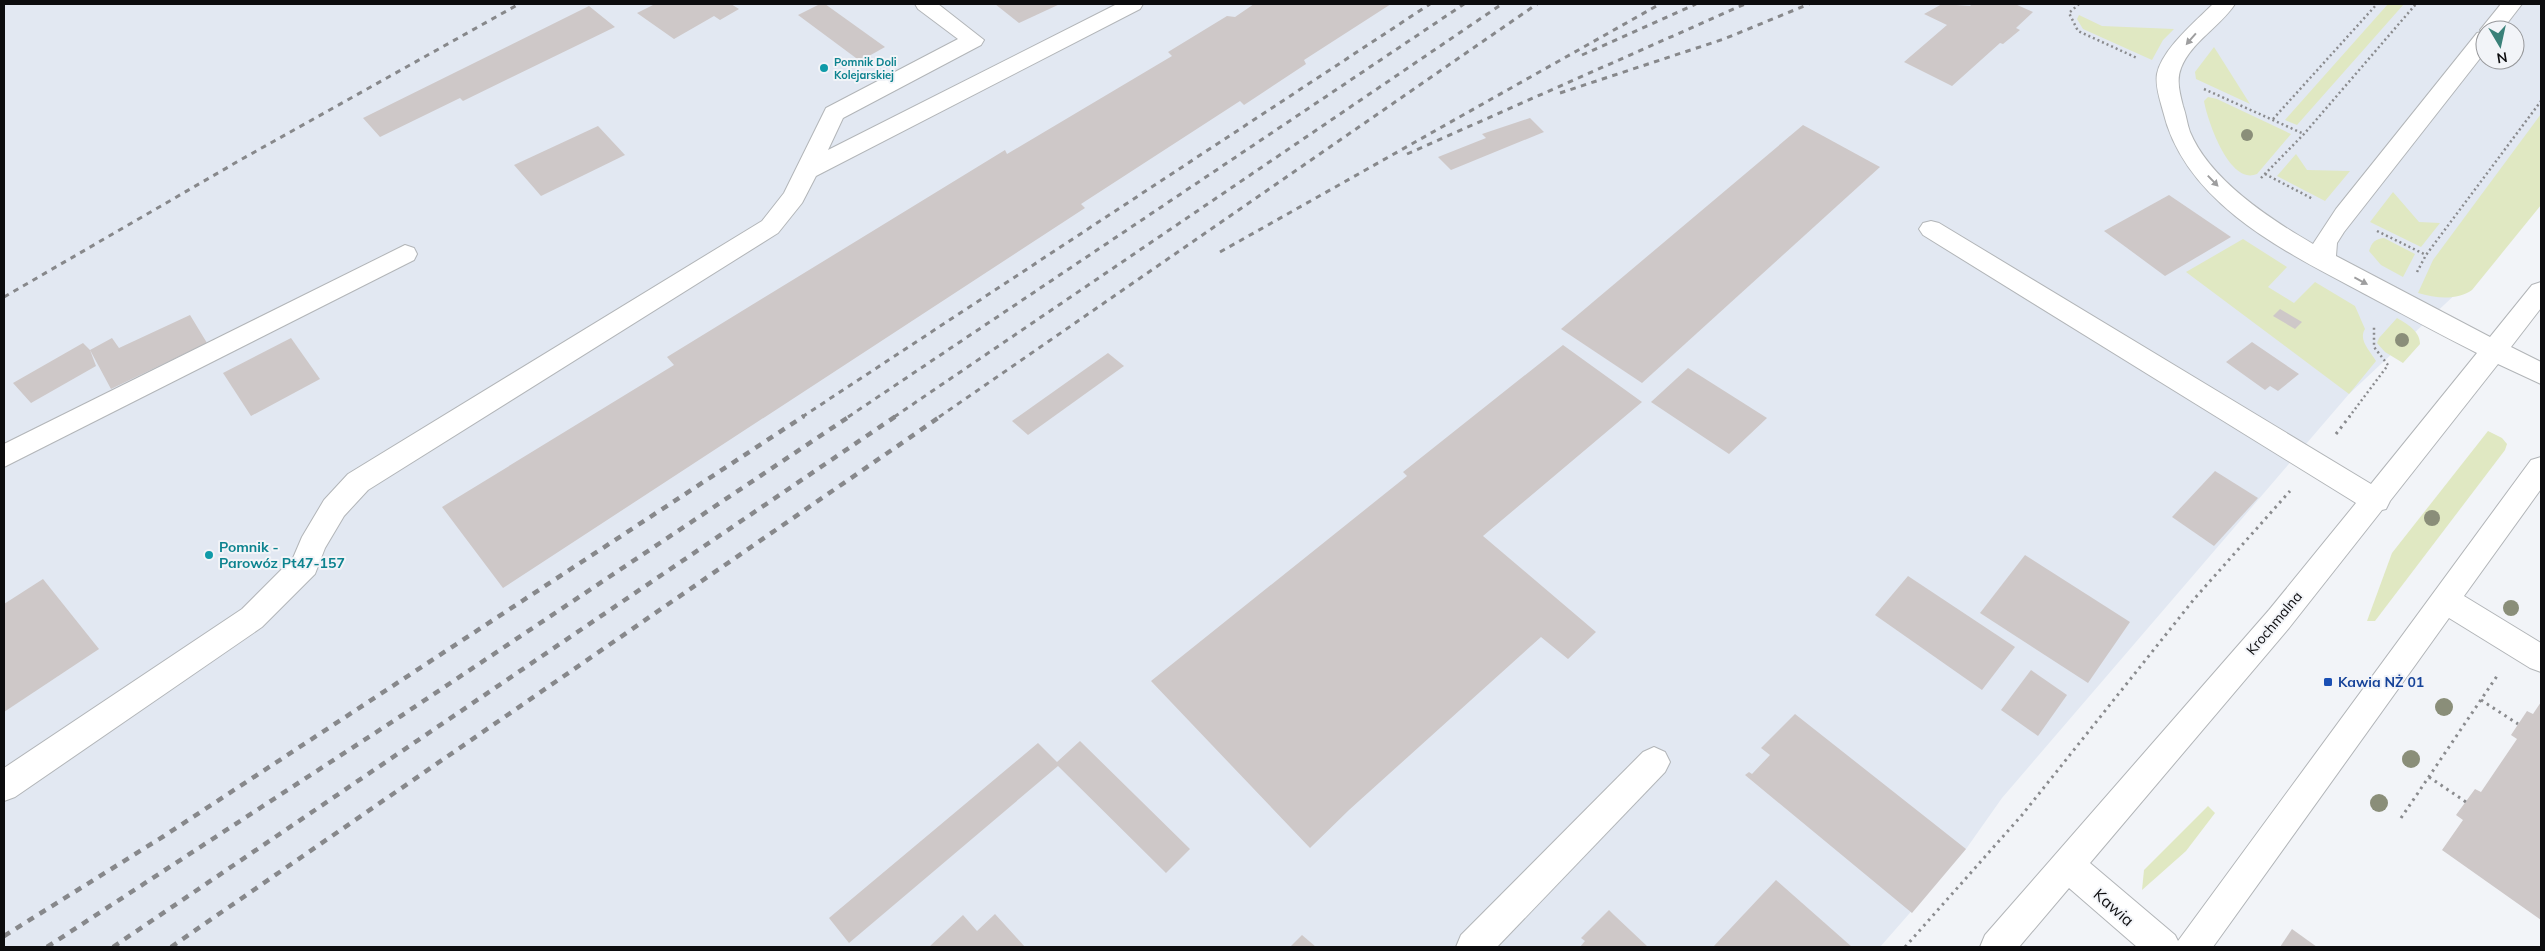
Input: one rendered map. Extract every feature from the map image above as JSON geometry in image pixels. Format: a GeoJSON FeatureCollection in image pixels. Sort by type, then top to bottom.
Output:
{"type":"FeatureCollection","features":[{"type":"Feature","properties":{"kind":"street"},"geometry":{"type":"LineString","coordinates":[[4,786],[252,618],[305,566],[312,545],[334,508],[358,482],[438,431],[705,270],[770,226],[794,197],[834,113],[974,40],[925,4]]}},
{"type":"Feature","properties":{"kind":"street"},"geometry":{"type":"LineString","coordinates":[[806,171],[1133,4]]}},
{"type":"Feature","properties":{"kind":"street"},"geometry":{"type":"LineString","coordinates":[[2224,4],[2188,41],[2168,73],[2171,108],[2181,140],[2209,177],[2236,203],[2282,238],[2326,263],[2541,374]]}},
{"type":"Feature","properties":{"kind":"street"},"geometry":{"type":"LineString","coordinates":[[2499,20],[2512,4]]}},
{"type":"Feature","properties":{"kind":"street"},"geometry":{"type":"LineString","coordinates":[[2326,263],[2322,252],[2324,245],[2344,215],[2475,51]]}},
{"type":"Feature","properties":{"kind":"street"},"geometry":{"type":"LineString","coordinates":[[1931,229],[2376,501]]}},
{"type":"Feature","properties":{"kind":"street"},"geometry":{"type":"LineString","coordinates":[[4,456],[405,254]]}},
{"type":"Feature","properties":{"kind":"street","name":"Krochmalna"},"geometry":{"type":"LineString","coordinates":[[1997,947],[2279,619],[2376,501],[2541,291]]}},
{"type":"Feature","properties":{"kind":"street"},"geometry":{"type":"LineString","coordinates":[[2192,947],[2541,468]]}},
{"type":"Feature","properties":{"kind":"street"},"geometry":{"type":"LineString","coordinates":[[2445,600],[2530,652]]}},
{"type":"Feature","properties":{"kind":"street"},"geometry":{"type":"LineString","coordinates":[[1473,947],[1654,762]]}},
{"type":"Feature","properties":{"kind":"street","name":"Kawia"},"geometry":{"type":"LineString","coordinates":[[2067,865],[2163,947]]}},
{"type":"Feature","properties":{"kind":"path"},"geometry":{"type":"LineString","coordinates":[[2079,4],[2069,13],[2078,31],[2304,134]]}},
{"type":"Feature","properties":{"kind":"path"},"geometry":{"type":"LineString","coordinates":[[2273,119],[2377,4]]}},
{"type":"Feature","properties":{"kind":"path"},"geometry":{"type":"LineString","coordinates":[[2236,203],[2304,134],[2416,4]]}},
{"type":"Feature","properties":{"kind":"path"},"geometry":{"type":"LineString","coordinates":[[2397,300],[2410,286],[2426,254],[2541,101]]}},
{"type":"Feature","properties":{"kind":"path"},"geometry":{"type":"LineString","coordinates":[[1906,947],[2022,815],[2195,598],[2314,463],[2388,365]]}},
{"type":"Feature","properties":{"kind":"path"},"geometry":{"type":"LineString","coordinates":[[2401,818],[2430,778],[2481,700],[2530,652]]}},
{"type":"Feature","properties":{"kind":"path"},"geometry":{"type":"LineString","coordinates":[[2481,700],[2518,724]]}},
{"type":"Feature","properties":{"kind":"path"},"geometry":{"type":"LineString","coordinates":[[2430,778],[2466,802]]}},
{"type":"Feature","properties":{"kind":"shaded area"},"geometry":{"type":"Polygon","coordinates":[[[4,4],[2541,4],[2541,192],[2461,289],[2349,394],[2002,798],[1966,849],[1880,947],[4,947],[4,4]]]}},
{"type":"Feature","properties":{"kind":"green space"},"geometry":{"type":"Polygon","coordinates":[[[2388,4],[2404,4],[2297,125],[2285,120],[2388,4]]]}},
{"type":"Feature","properties":{"kind":"green space"},"geometry":{"type":"Polygon","coordinates":[[[2079,15],[2102,26],[2174,29],[2163,40],[2152,60],[2083,29],[2077,19],[2079,15]]]}},
{"type":"Feature","properties":{"kind":"green space"},"geometry":{"type":"Polygon","coordinates":[[[2214,47],[2250,104],[2196,79],[2195,72],[2214,47]]]}},
{"type":"Feature","properties":{"kind":"green space"},"geometry":{"type":"Polygon","coordinates":[[[2208,97],[2217,99],[2291,134],[2257,174],[2247,175],[2237,170],[2221,149],[2206,110],[2204,101],[2208,97]]]}},
{"type":"Feature","properties":{"kind":"green space"},"geometry":{"type":"Polygon","coordinates":[[[2541,114],[2541,205],[2472,290],[2459,296],[2446,298],[2418,293],[2433,260],[2541,114]]]}},
{"type":"Feature","properties":{"kind":"green space"},"geometry":{"type":"Polygon","coordinates":[[[2296,154],[2307,170],[2350,171],[2325,201],[2277,176],[2296,154]]]}},
{"type":"Feature","properties":{"kind":"green space"},"geometry":{"type":"Polygon","coordinates":[[[2393,192],[2419,222],[2440,223],[2421,247],[2370,222],[2393,192]]]}},
{"type":"Feature","properties":{"kind":"green space"},"geometry":{"type":"Polygon","coordinates":[[[2384,238],[2415,254],[2403,277],[2381,265],[2369,251],[2374,242],[2384,238]]]}},
{"type":"Feature","properties":{"kind":"green space"},"geometry":{"type":"Polygon","coordinates":[[[2243,239],[2287,267],[2268,287],[2294,303],[2315,282],[2355,306],[2365,329],[2363,333],[2364,341],[2376,361],[2349,394],[2186,272],[2243,239]]]}},
{"type":"Feature","properties":{"kind":"green space"},"geometry":{"type":"Polygon","coordinates":[[[2397,318],[2412,328],[2418,335],[2420,344],[2403,363],[2385,352],[2377,343],[2379,338],[2397,318]]]}},
{"type":"Feature","properties":{"kind":"green space"},"geometry":{"type":"Polygon","coordinates":[[[2488,431],[2502,438],[2507,444],[2505,450],[2375,621],[2367,621],[2392,553],[2488,431]]]}},
{"type":"Feature","properties":{"kind":"green space"},"geometry":{"type":"Polygon","coordinates":[[[2208,806],[2215,813],[2186,851],[2142,890],[2144,870],[2208,806]]]}},
{"type":"Feature","properties":{"kind":"building"},"geometry":{"type":"Polygon","coordinates":[[[655,4],[731,4],[739,9],[720,20],[714,16],[674,39],[637,13],[655,4]]]}},
{"type":"Feature","properties":{"kind":"building"},"geometry":{"type":"Polygon","coordinates":[[[820,4],[825,4],[885,47],[860,61],[798,15],[820,4]]]}},
{"type":"Feature","properties":{"kind":"building"},"geometry":{"type":"Polygon","coordinates":[[[995,4],[1060,4],[1019,23],[995,4]]]}},
{"type":"Feature","properties":{"kind":"building"},"geometry":{"type":"Polygon","coordinates":[[[1254,4],[1391,4],[1304,60],[1306,64],[1244,105],[1240,101],[1081,204],[1085,208],[503,588],[442,507],[674,365],[667,357],[1005,150],[1007,154],[1172,56],[1168,52],[1227,16],[1235,17],[1254,4]]]}},
{"type":"Feature","properties":{"kind":"building"},"geometry":{"type":"Polygon","coordinates":[[[1942,4],[1970,6],[1972,4],[2015,4],[2033,12],[2016,28],[2020,30],[2003,44],[2000,43],[1952,86],[1904,62],[1947,25],[1924,14],[1942,4]]]}},
{"type":"Feature","properties":{"kind":"building"},"geometry":{"type":"Polygon","coordinates":[[[589,6],[615,27],[463,101],[460,98],[380,137],[363,118],[589,6]]]}},
{"type":"Feature","properties":{"kind":"building"},"geometry":{"type":"Polygon","coordinates":[[[1530,118],[1544,132],[1451,170],[1438,157],[1486,138],[1482,134],[1530,118]]]}},
{"type":"Feature","properties":{"kind":"building"},"geometry":{"type":"Polygon","coordinates":[[[1803,125],[1880,167],[1642,383],[1561,329],[1803,125]]]}},
{"type":"Feature","properties":{"kind":"building"},"geometry":{"type":"Polygon","coordinates":[[[598,126],[625,155],[541,196],[514,165],[598,126]]]}},
{"type":"Feature","properties":{"kind":"building"},"geometry":{"type":"Polygon","coordinates":[[[2169,195],[2231,237],[2165,276],[2104,231],[2169,195]]]}},
{"type":"Feature","properties":{"kind":"building"},"geometry":{"type":"Polygon","coordinates":[[[2280,309],[2302,322],[2295,329],[2273,316],[2280,309]]]}},
{"type":"Feature","properties":{"kind":"building"},"geometry":{"type":"Polygon","coordinates":[[[190,315],[207,343],[111,389],[90,350],[112,338],[119,348],[190,315]]]}},
{"type":"Feature","properties":{"kind":"building"},"geometry":{"type":"Polygon","coordinates":[[[291,338],[320,379],[251,416],[223,373],[291,338]]]}},
{"type":"Feature","properties":{"kind":"building"},"geometry":{"type":"Polygon","coordinates":[[[2252,342],[2299,374],[2278,391],[2270,386],[2265,390],[2226,362],[2252,342]]]}},
{"type":"Feature","properties":{"kind":"building"},"geometry":{"type":"Polygon","coordinates":[[[83,343],[90,350],[96,366],[31,403],[13,383],[83,343]]]}},
{"type":"Feature","properties":{"kind":"building"},"geometry":{"type":"Polygon","coordinates":[[[1563,345],[1642,402],[1483,536],[1596,632],[1568,659],[1541,637],[1349,810],[1310,848],[1151,681],[1407,476],[1403,472],[1563,345]]]}},
{"type":"Feature","properties":{"kind":"building"},"geometry":{"type":"Polygon","coordinates":[[[1108,353],[1124,366],[1028,435],[1012,421],[1108,353]]]}},
{"type":"Feature","properties":{"kind":"building"},"geometry":{"type":"Polygon","coordinates":[[[1688,368],[1767,418],[1729,454],[1651,402],[1688,368]]]}},
{"type":"Feature","properties":{"kind":"building"},"geometry":{"type":"Polygon","coordinates":[[[2215,471],[2258,498],[2214,546],[2172,517],[2215,471]]]}},
{"type":"Feature","properties":{"kind":"building"},"geometry":{"type":"Polygon","coordinates":[[[2025,555],[2130,622],[2088,683],[1980,613],[2025,555]]]}},
{"type":"Feature","properties":{"kind":"building"},"geometry":{"type":"Polygon","coordinates":[[[1908,576],[2015,647],[1982,690],[1875,615],[1908,576]]]}},
{"type":"Feature","properties":{"kind":"building"},"geometry":{"type":"Polygon","coordinates":[[[43,579],[99,649],[4,712],[4,604],[43,579]]]}},
{"type":"Feature","properties":{"kind":"building"},"geometry":{"type":"Polygon","coordinates":[[[2031,670],[2067,695],[2038,736],[2001,710],[2031,670]]]}},
{"type":"Feature","properties":{"kind":"building"},"geometry":{"type":"Polygon","coordinates":[[[2541,702],[2541,920],[2442,850],[2463,820],[2456,815],[2475,789],[2481,792],[2517,739],[2511,735],[2527,711],[2533,714],[2541,702]]]}},
{"type":"Feature","properties":{"kind":"building"},"geometry":{"type":"Polygon","coordinates":[[[1795,714],[1966,849],[1912,913],[1745,775],[1749,772],[1752,774],[1770,755],[1761,748],[1795,714]]]}},
{"type":"Feature","properties":{"kind":"building"},"geometry":{"type":"Polygon","coordinates":[[[1080,741],[1190,849],[1166,873],[1058,766],[849,943],[829,918],[1038,743],[1057,762],[1080,741]]]}},
{"type":"Feature","properties":{"kind":"building"},"geometry":{"type":"Polygon","coordinates":[[[1776,880],[1852,947],[1713,947],[1776,880]]]}},
{"type":"Feature","properties":{"kind":"building"},"geometry":{"type":"Polygon","coordinates":[[[1609,910],[1648,947],[1580,947],[1585,941],[1581,938],[1609,910]]]}},
{"type":"Feature","properties":{"kind":"building"},"geometry":{"type":"Polygon","coordinates":[[[995,914],[1025,947],[929,947],[963,915],[977,931],[995,914]]]}},
{"type":"Feature","properties":{"kind":"building"},"geometry":{"type":"Polygon","coordinates":[[[2292,929],[2317,947],[2280,947],[2292,929]]]}},
{"type":"Feature","properties":{"kind":"building"},"geometry":{"type":"Polygon","coordinates":[[[1302,935],[1316,947],[1290,947],[1302,935]]]}},
{"type":"Feature","properties":{"kind":"railway"},"geometry":{"type":"LineString","coordinates":[[4,297],[242,159],[519,4]]}},
{"type":"Feature","properties":{"kind":"railway"},"geometry":{"type":"LineString","coordinates":[[802,417],[1430,4]]}},
{"type":"Feature","properties":{"kind":"railway"},"geometry":{"type":"LineString","coordinates":[[848,417],[1464,4]]}},
{"type":"Feature","properties":{"kind":"railway"},"geometry":{"type":"LineString","coordinates":[[894,417],[1502,4]]}},
{"type":"Feature","properties":{"kind":"railway"},"geometry":{"type":"LineString","coordinates":[[939,417],[1537,4]]}},
{"type":"Feature","properties":{"kind":"railway"},"geometry":{"type":"LineString","coordinates":[[1220,252],[1660,4]]}},
{"type":"Feature","properties":{"kind":"railway"},"geometry":{"type":"LineString","coordinates":[[1582,55],[1696,4]]}},
{"type":"Feature","properties":{"kind":"railway"},"geometry":{"type":"LineString","coordinates":[[1407,154],[1745,4]]}},
{"type":"Feature","properties":{"kind":"railway"},"geometry":{"type":"LineString","coordinates":[[1560,93],[1724,39],[1809,4]]}},
{"type":"Feature","properties":{"kind":"railway"},"geometry":{"type":"LineString","coordinates":[[4,936],[164,836],[804,416]]}},
{"type":"Feature","properties":{"kind":"railway"},"geometry":{"type":"LineString","coordinates":[[47,947],[401,716],[850,416]]}},
{"type":"Feature","properties":{"kind":"railway"},"geometry":{"type":"LineString","coordinates":[[113,947],[896,416]]}},
{"type":"Feature","properties":{"kind":"railway"},"geometry":{"type":"LineString","coordinates":[[171,947],[941,416]]}},
{"type":"Feature","properties":{"kind":"place","name":"Pomnik Doli Kolejarskiej"},"geometry":{"type":"Point","coordinates":[824,68]}},
{"type":"Feature","properties":{"kind":"place","name":"Pomnik - Parowóz Pt47-157"},"geometry":{"type":"Point","coordinates":[209,555]}},
{"type":"Feature","properties":{"kind":"place","name":"Kawia NŻ 01"},"geometry":{"type":"Point","coordinates":[2328,682]}}]}
